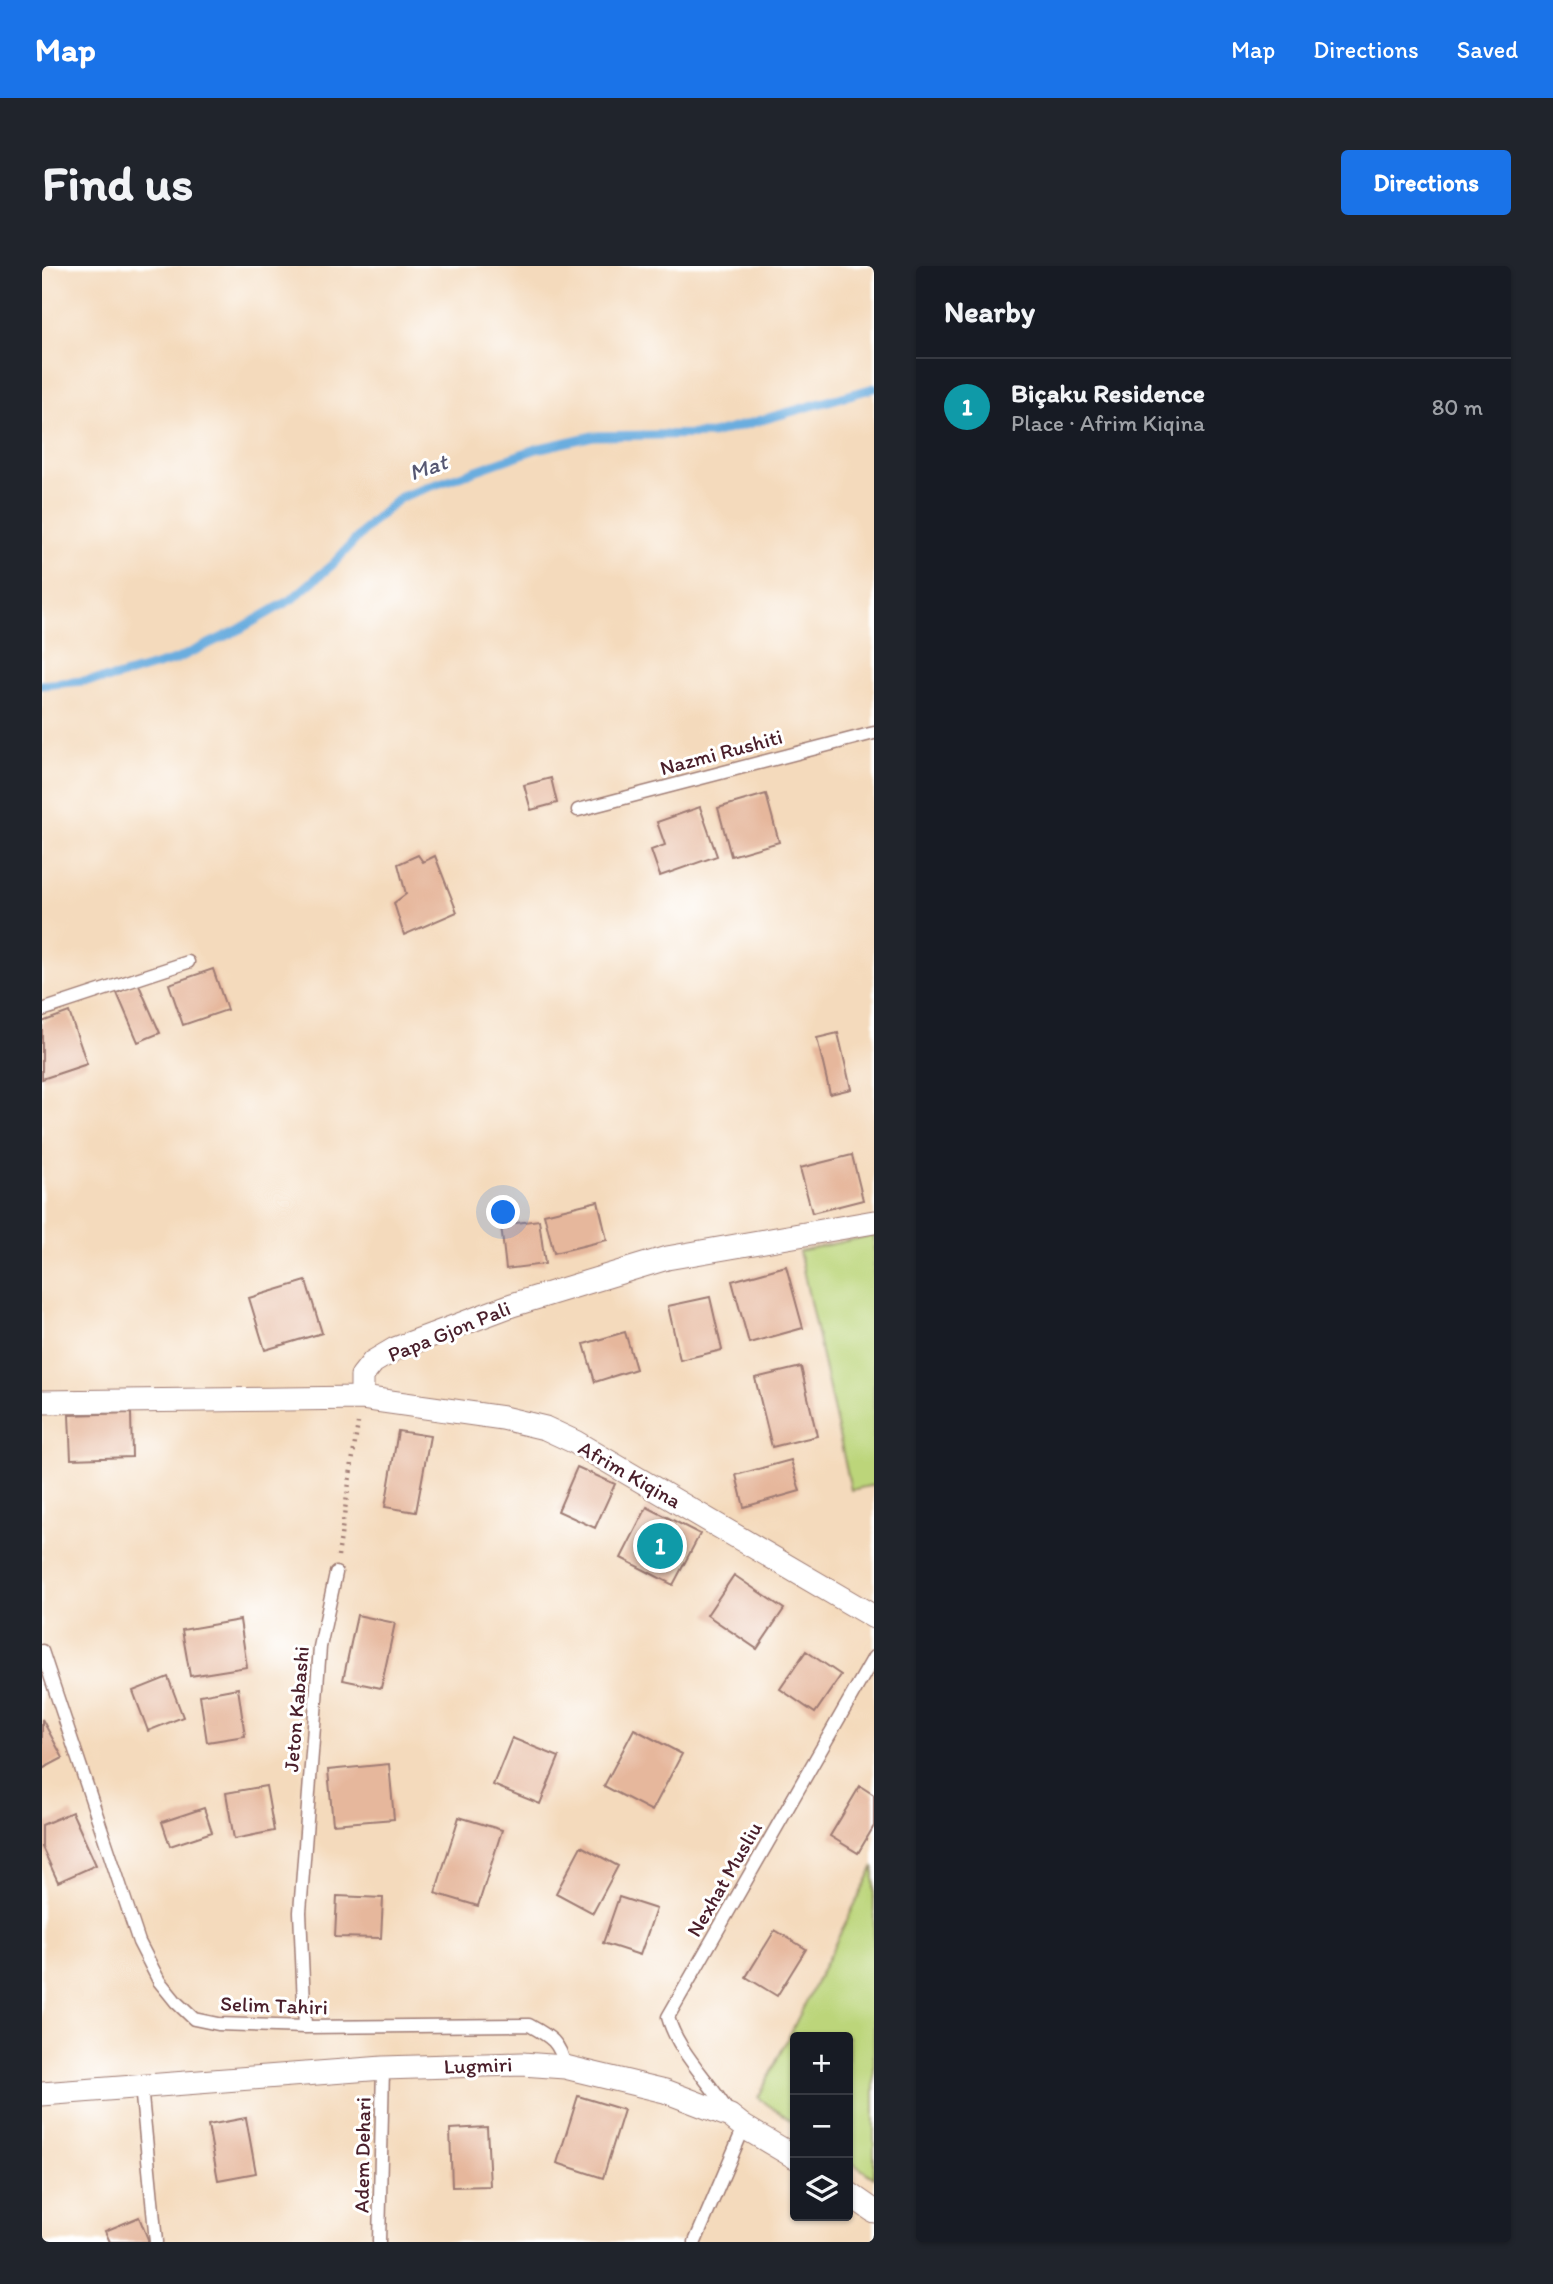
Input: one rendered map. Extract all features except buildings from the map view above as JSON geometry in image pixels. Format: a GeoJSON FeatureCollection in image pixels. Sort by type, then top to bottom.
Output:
{"type":"FeatureCollection","features":[{"type":"Feature","properties":{"kind":"street","name":"Papa Gjon Pali"},"geometry":{"type":"LineString","coordinates":[[362,1398],[362,1376],[373,1362],[395,1349],[512,1305],[667,1258],[874,1222]]}},
{"type":"Feature","properties":{"kind":"street"},"geometry":{"type":"LineString","coordinates":[[42,1402],[362,1398]]}},
{"type":"Feature","properties":{"kind":"street","name":"Afrim Kiqina"},"geometry":{"type":"LineString","coordinates":[[362,1398],[503,1418],[545,1428],[575,1442],[874,1617]]}},
{"type":"Feature","properties":{"kind":"street","name":"Lugmiri"},"geometry":{"type":"LineString","coordinates":[[42,2094],[383,2068],[522,2064],[565,2067],[665,2091],[737,2122],[790,2154]]}},
{"type":"Feature","properties":{"kind":"street"},"geometry":{"type":"LineString","coordinates":[[853,2196],[874,2211]]}},
{"type":"Feature","properties":{"kind":"lane","name":"Nazmi Rushiti"},"geometry":{"type":"LineString","coordinates":[[578,810],[874,733]]}},
{"type":"Feature","properties":{"kind":"lane"},"geometry":{"type":"LineString","coordinates":[[42,1010],[188,962]]}},
{"type":"Feature","properties":{"kind":"lane","name":"Jeton Kabashi"},"geometry":{"type":"LineString","coordinates":[[305,2027],[300,1912],[320,1647],[336,1573]]}},
{"type":"Feature","properties":{"kind":"lane","name":"Selim Tahiri"},"geometry":{"type":"LineString","coordinates":[[42,1651],[139,1942],[159,1981],[194,2019],[218,2024],[305,2027],[529,2025],[550,2036],[561,2052],[565,2067]]}},
{"type":"Feature","properties":{"kind":"lane","name":"Nexhat Musliu"},"geometry":{"type":"LineString","coordinates":[[737,2122],[673,2034],[668,2017],[874,1657]]}},
{"type":"Feature","properties":{"kind":"lane","name":"Adem Dehari"},"geometry":{"type":"LineString","coordinates":[[379,2242],[383,2068]]}},
{"type":"Feature","properties":{"kind":"lane"},"geometry":{"type":"LineString","coordinates":[[141,2086],[156,2242]]}},
{"type":"Feature","properties":{"kind":"lane"},"geometry":{"type":"LineString","coordinates":[[695,2242],[737,2122]]}},
{"type":"Feature","properties":{"kind":"path"},"geometry":{"type":"LineString","coordinates":[[336,1573],[362,1398]]}},
{"type":"Feature","properties":{"kind":"green space"},"geometry":{"type":"Polygon","coordinates":[[[874,1235],[874,1485],[851,1490],[799,1251],[874,1235]]]}},
{"type":"Feature","properties":{"kind":"green space"},"geometry":{"type":"Polygon","coordinates":[[[874,1866],[874,2178],[853,2163],[853,2032],[791,2032],[874,1866]]]}},
{"type":"Feature","properties":{"kind":"green space"},"geometry":{"type":"Polygon","coordinates":[[[790,2034],[790,2120],[758,2098],[790,2034]]]}},
{"type":"Feature","properties":{"kind":"waterway","name":"Mat"},"geometry":{"type":"LineString","coordinates":[[42,685],[113,678],[175,660],[240,629],[292,599],[333,564],[372,522],[401,497],[536,449],[593,436],[712,434],[874,388]]}},
{"type":"Feature","properties":{"kind":"place","name":"Biçaku Residence"},"geometry":{"type":"Point","coordinates":[660,1546]}}]}
